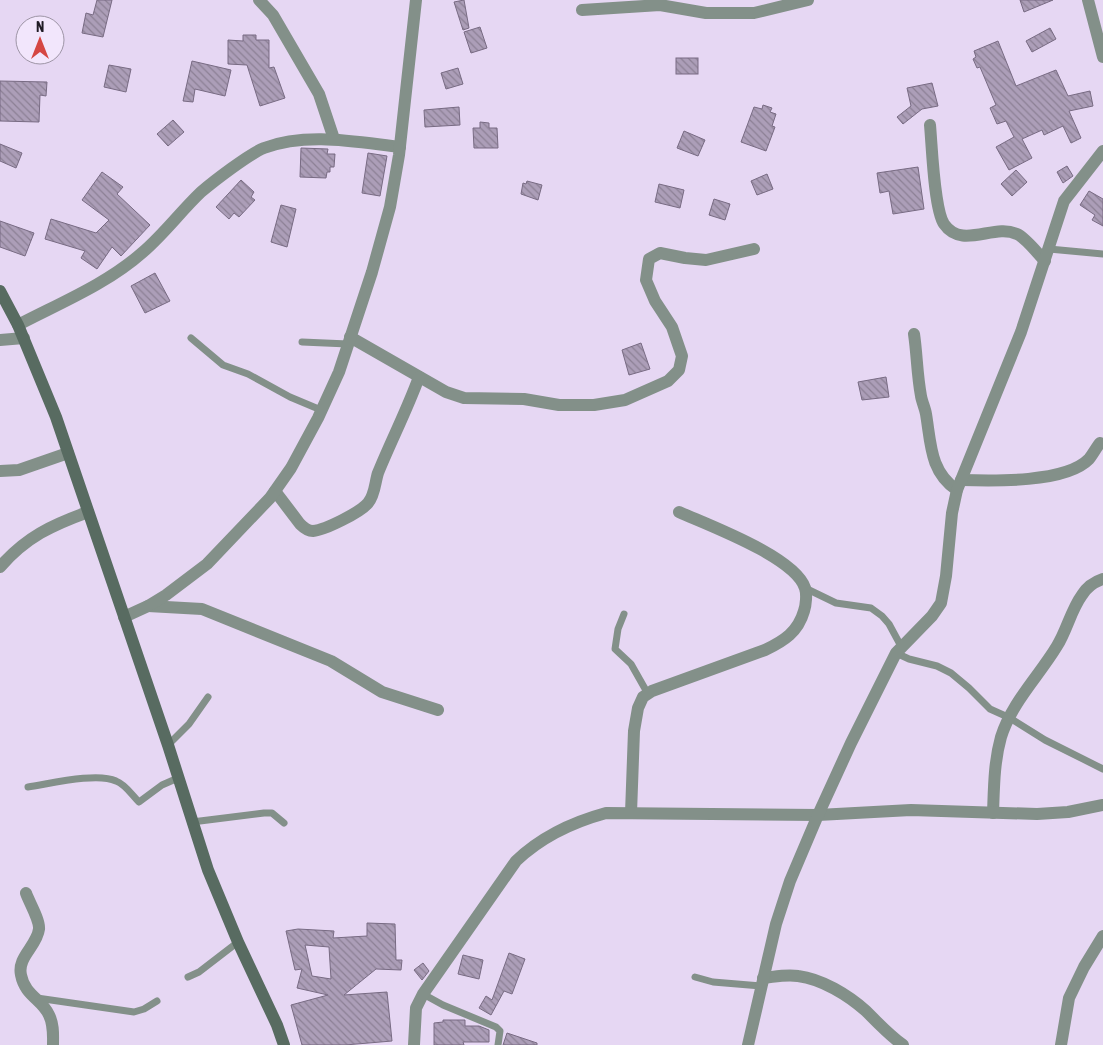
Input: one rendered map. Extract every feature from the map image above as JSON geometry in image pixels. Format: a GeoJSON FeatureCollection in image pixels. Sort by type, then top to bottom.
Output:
{"type":"FeatureCollection","features":[{"type":"Feature","properties":{"kind":"main road"},"geometry":{"type":"LineString","coordinates":[[0,291],[24,338],[56,416],[168,745],[208,870],[238,942],[277,1025],[284,1045]]}},
{"type":"Feature","properties":{"kind":"street"},"geometry":{"type":"LineString","coordinates":[[259,0],[273,15],[320,94],[334,139]]}},
{"type":"Feature","properties":{"kind":"street"},"geometry":{"type":"LineString","coordinates":[[124,617],[166,595],[207,564],[275,491],[291,468],[339,372],[372,272],[390,207],[400,147],[416,0]]}},
{"type":"Feature","properties":{"kind":"street"},"geometry":{"type":"LineString","coordinates":[[582,10],[660,5],[706,13],[754,12],[808,0]]}},
{"type":"Feature","properties":{"kind":"street"},"geometry":{"type":"LineString","coordinates":[[1088,0],[1103,57]]}},
{"type":"Feature","properties":{"kind":"street"},"geometry":{"type":"LineString","coordinates":[[930,125],[938,207],[943,224],[951,231],[965,236],[1003,231],[1018,234],[1047,255]]}},
{"type":"Feature","properties":{"kind":"street"},"geometry":{"type":"LineString","coordinates":[[18,325],[98,284],[124,268],[144,252],[202,192],[263,149],[294,141],[334,139],[400,147]]}},
{"type":"Feature","properties":{"kind":"street"},"geometry":{"type":"LineString","coordinates":[[748,1045],[776,924],[790,881],[851,743],[899,650],[932,616],[941,603],[946,576],[952,513],[959,485],[1021,332],[1064,201],[1103,151]]}},
{"type":"Feature","properties":{"kind":"street"},"geometry":{"type":"LineString","coordinates":[[349,341],[446,392],[464,398],[524,399],[559,405],[594,405],[625,400],[668,381],[679,370],[682,356],[672,327],[655,301],[646,280],[649,259],[660,253],[706,260],[754,249]]}},
{"type":"Feature","properties":{"kind":"street"},"geometry":{"type":"LineString","coordinates":[[914,334],[921,397],[926,412],[930,448],[937,468],[946,483],[959,485],[1023,480],[1054,475],[1088,460],[1100,443]]}},
{"type":"Feature","properties":{"kind":"street"},"geometry":{"type":"LineString","coordinates":[[0,340],[24,338]]}},
{"type":"Feature","properties":{"kind":"street"},"geometry":{"type":"LineString","coordinates":[[275,491],[300,524],[305,529],[312,531],[339,522],[368,503],[419,377]]}},
{"type":"Feature","properties":{"kind":"street"},"geometry":{"type":"LineString","coordinates":[[0,471],[19,470],[68,453]]}},
{"type":"Feature","properties":{"kind":"street"},"geometry":{"type":"LineString","coordinates":[[0,567],[8,557],[35,535],[61,522],[88,512]]}},
{"type":"Feature","properties":{"kind":"street"},"geometry":{"type":"LineString","coordinates":[[631,813],[634,731],[638,708],[643,697],[780,643],[792,634],[801,621],[805,607],[805,588],[783,562],[731,534],[679,512]]}},
{"type":"Feature","properties":{"kind":"street"},"geometry":{"type":"LineString","coordinates":[[993,812],[995,760],[1002,735],[1010,718],[1057,646],[1082,595],[1094,582],[1103,579]]}},
{"type":"Feature","properties":{"kind":"street"},"geometry":{"type":"LineString","coordinates":[[148,606],[202,609],[331,661],[382,692],[438,710]]}},
{"type":"Feature","properties":{"kind":"street"},"geometry":{"type":"LineString","coordinates":[[414,1045],[416,1008],[423,994],[516,861],[530,848],[588,818],[606,812],[818,815],[911,810],[1037,814],[1068,812],[1103,805]]}},
{"type":"Feature","properties":{"kind":"street"},"geometry":{"type":"LineString","coordinates":[[26,893],[38,921],[39,930],[23,960],[20,972],[23,984],[49,1013],[53,1025],[53,1045]]}},
{"type":"Feature","properties":{"kind":"street"},"geometry":{"type":"LineString","coordinates":[[1062,1045],[1069,998],[1084,967],[1103,936]]}},
{"type":"Feature","properties":{"kind":"street"},"geometry":{"type":"LineString","coordinates":[[762,982],[786,975],[815,980],[838,991],[864,1009],[903,1045]]}},
{"type":"Feature","properties":{"kind":"lane"},"geometry":{"type":"LineString","coordinates":[[1047,255],[1103,254]]}},
{"type":"Feature","properties":{"kind":"lane"},"geometry":{"type":"LineString","coordinates":[[191,338],[223,365],[248,374],[290,397],[321,410]]}},
{"type":"Feature","properties":{"kind":"lane"},"geometry":{"type":"LineString","coordinates":[[302,342],[349,341]]}},
{"type":"Feature","properties":{"kind":"lane"},"geometry":{"type":"LineString","coordinates":[[805,588],[836,603],[871,608],[889,624],[899,650],[909,659],[937,666],[951,673],[979,696],[985,704],[1045,740],[1103,769]]}},
{"type":"Feature","properties":{"kind":"lane"},"geometry":{"type":"LineString","coordinates":[[624,614],[618,629],[615,648],[631,664],[648,694]]}},
{"type":"Feature","properties":{"kind":"lane"},"geometry":{"type":"LineString","coordinates":[[168,745],[189,724],[208,697]]}},
{"type":"Feature","properties":{"kind":"lane"},"geometry":{"type":"LineString","coordinates":[[28,787],[87,779],[115,780],[122,784],[139,802],[162,785],[178,778]]}},
{"type":"Feature","properties":{"kind":"lane"},"geometry":{"type":"LineString","coordinates":[[192,822],[264,812],[272,813],[284,824]]}},
{"type":"Feature","properties":{"kind":"lane"},"geometry":{"type":"LineString","coordinates":[[188,977],[199,972],[238,942]]}},
{"type":"Feature","properties":{"kind":"lane"},"geometry":{"type":"LineString","coordinates":[[695,977],[721,983],[762,982]]}},
{"type":"Feature","properties":{"kind":"lane"},"geometry":{"type":"LineString","coordinates":[[423,994],[443,1005],[496,1027],[500,1031],[498,1045]]}},
{"type":"Feature","properties":{"kind":"lane"},"geometry":{"type":"LineString","coordinates":[[34,998],[134,1012],[144,1009],[157,1000]]}},
{"type":"Feature","properties":{"kind":"building"},"geometry":{"type":"Polygon","coordinates":[[[97,0],[112,0],[103,37],[82,33],[86,13],[93,15],[97,0]]]}},
{"type":"Feature","properties":{"kind":"building"},"geometry":{"type":"Polygon","coordinates":[[[464,0],[469,28],[463,30],[454,2],[464,0]]]}},
{"type":"Feature","properties":{"kind":"building"},"geometry":{"type":"Polygon","coordinates":[[[1020,0],[1053,0],[1024,12],[1020,0]]]}},
{"type":"Feature","properties":{"kind":"building"},"geometry":{"type":"Polygon","coordinates":[[[480,27],[487,48],[471,53],[464,32],[480,27]]]}},
{"type":"Feature","properties":{"kind":"building"},"geometry":{"type":"Polygon","coordinates":[[[1050,28],[1056,39],[1032,52],[1026,41],[1050,28]]]}},
{"type":"Feature","properties":{"kind":"building"},"geometry":{"type":"Polygon","coordinates":[[[243,35],[256,35],[256,40],[269,40],[269,68],[274,67],[285,98],[260,106],[247,65],[228,64],[228,40],[243,41],[243,35]]]}},
{"type":"Feature","properties":{"kind":"building"},"geometry":{"type":"Polygon","coordinates":[[[998,41],[1016,86],[1056,70],[1068,96],[1090,91],[1093,106],[1069,111],[1081,138],[1071,143],[1063,126],[1044,135],[1042,130],[1022,139],[1032,158],[1009,170],[996,147],[1014,137],[1006,121],[997,124],[990,108],[996,105],[980,67],[977,68],[973,59],[976,57],[974,51],[998,41]]]}},
{"type":"Feature","properties":{"kind":"building"},"geometry":{"type":"Polygon","coordinates":[[[676,58],[698,58],[698,74],[676,74],[676,58]]]}},
{"type":"Feature","properties":{"kind":"building"},"geometry":{"type":"Polygon","coordinates":[[[192,61],[231,70],[225,96],[195,89],[193,102],[183,101],[192,61]]]}},
{"type":"Feature","properties":{"kind":"building"},"geometry":{"type":"Polygon","coordinates":[[[109,65],[131,69],[126,92],[104,87],[109,65]]]}},
{"type":"Feature","properties":{"kind":"building"},"geometry":{"type":"Polygon","coordinates":[[[458,68],[463,84],[446,89],[441,73],[458,68]]]}},
{"type":"Feature","properties":{"kind":"building"},"geometry":{"type":"Polygon","coordinates":[[[0,81],[47,82],[46,96],[40,95],[39,122],[0,121],[0,81]]]}},
{"type":"Feature","properties":{"kind":"building"},"geometry":{"type":"Polygon","coordinates":[[[932,83],[938,106],[922,109],[903,124],[897,117],[911,106],[907,88],[932,83]]]}},
{"type":"Feature","properties":{"kind":"building"},"geometry":{"type":"Polygon","coordinates":[[[763,105],[772,108],[770,112],[776,114],[772,126],[775,127],[766,151],[741,142],[754,107],[762,109],[763,105]]]}},
{"type":"Feature","properties":{"kind":"building"},"geometry":{"type":"Polygon","coordinates":[[[459,107],[460,125],[425,127],[424,110],[459,107]]]}},
{"type":"Feature","properties":{"kind":"building"},"geometry":{"type":"Polygon","coordinates":[[[173,120],[184,132],[168,146],[157,134],[173,120]]]}},
{"type":"Feature","properties":{"kind":"building"},"geometry":{"type":"Polygon","coordinates":[[[480,122],[489,123],[489,128],[497,128],[498,148],[474,148],[473,128],[480,128],[480,122]]]}},
{"type":"Feature","properties":{"kind":"building"},"geometry":{"type":"Polygon","coordinates":[[[684,131],[705,140],[698,156],[677,148],[684,131]]]}},
{"type":"Feature","properties":{"kind":"building"},"geometry":{"type":"Polygon","coordinates":[[[0,144],[22,153],[16,168],[0,161],[0,144]]]}},
{"type":"Feature","properties":{"kind":"building"},"geometry":{"type":"Polygon","coordinates":[[[301,148],[328,149],[327,154],[335,154],[334,167],[330,167],[330,172],[327,172],[326,178],[300,177],[301,148]]]}},
{"type":"Feature","properties":{"kind":"building"},"geometry":{"type":"Polygon","coordinates":[[[368,153],[387,156],[380,196],[362,193],[368,153]]]}},
{"type":"Feature","properties":{"kind":"building"},"geometry":{"type":"Polygon","coordinates":[[[1067,166],[1073,176],[1063,183],[1057,172],[1067,166]]]}},
{"type":"Feature","properties":{"kind":"building"},"geometry":{"type":"Polygon","coordinates":[[[918,167],[924,209],[893,214],[889,191],[880,193],[877,173],[918,167]]]}},
{"type":"Feature","properties":{"kind":"building"},"geometry":{"type":"Polygon","coordinates":[[[1016,170],[1027,182],[1012,196],[1001,184],[1016,170]]]}},
{"type":"Feature","properties":{"kind":"building"},"geometry":{"type":"Polygon","coordinates":[[[102,172],[123,187],[117,194],[150,225],[121,256],[112,247],[97,269],[81,258],[85,251],[45,239],[51,219],[96,233],[109,220],[82,200],[102,172]]]}},
{"type":"Feature","properties":{"kind":"building"},"geometry":{"type":"Polygon","coordinates":[[[767,174],[773,189],[757,195],[751,181],[767,174]]]}},
{"type":"Feature","properties":{"kind":"building"},"geometry":{"type":"Polygon","coordinates":[[[241,180],[254,192],[251,197],[255,200],[239,217],[234,213],[229,219],[216,207],[241,180]]]}},
{"type":"Feature","properties":{"kind":"building"},"geometry":{"type":"Polygon","coordinates":[[[527,181],[542,185],[538,200],[521,194],[523,183],[526,184],[527,181]]]}},
{"type":"Feature","properties":{"kind":"building"},"geometry":{"type":"Polygon","coordinates":[[[659,184],[684,190],[680,208],[655,202],[659,184]]]}},
{"type":"Feature","properties":{"kind":"building"},"geometry":{"type":"Polygon","coordinates":[[[1089,191],[1103,199],[1103,226],[1092,220],[1095,215],[1080,205],[1089,191]]]}},
{"type":"Feature","properties":{"kind":"building"},"geometry":{"type":"Polygon","coordinates":[[[714,199],[730,204],[725,220],[709,215],[714,199]]]}},
{"type":"Feature","properties":{"kind":"building"},"geometry":{"type":"Polygon","coordinates":[[[281,205],[296,209],[287,247],[271,242],[281,205]]]}},
{"type":"Feature","properties":{"kind":"building"},"geometry":{"type":"Polygon","coordinates":[[[0,221],[34,233],[25,256],[0,247],[0,221]]]}},
{"type":"Feature","properties":{"kind":"building"},"geometry":{"type":"Polygon","coordinates":[[[155,273],[170,301],[145,313],[131,286],[155,273]]]}},
{"type":"Feature","properties":{"kind":"building"},"geometry":{"type":"Polygon","coordinates":[[[641,343],[650,369],[629,375],[622,350],[641,343]]]}},
{"type":"Feature","properties":{"kind":"building"},"geometry":{"type":"Polygon","coordinates":[[[886,377],[889,397],[862,400],[858,382],[886,377]]]}},
{"type":"Feature","properties":{"kind":"building"},"geometry":{"type":"Polygon","coordinates":[[[367,923],[395,924],[396,960],[402,960],[401,970],[376,969],[344,995],[387,992],[392,1041],[345,1045],[302,1045],[291,1005],[328,995],[297,988],[302,969],[295,970],[286,931],[298,929],[334,931],[333,938],[367,936],[367,923]],[[305,945],[312,976],[331,979],[329,947],[305,945]]]}},
{"type":"Feature","properties":{"kind":"building"},"geometry":{"type":"Polygon","coordinates":[[[509,953],[525,959],[512,994],[504,991],[491,1015],[479,1008],[486,996],[492,1000],[509,953]]]}},
{"type":"Feature","properties":{"kind":"building"},"geometry":{"type":"Polygon","coordinates":[[[463,955],[483,960],[479,979],[458,974],[463,955]]]}},
{"type":"Feature","properties":{"kind":"building"},"geometry":{"type":"Polygon","coordinates":[[[423,963],[429,971],[422,980],[414,970],[423,963]]]}},
{"type":"Feature","properties":{"kind":"building"},"geometry":{"type":"Polygon","coordinates":[[[443,1020],[465,1020],[465,1026],[479,1026],[489,1030],[489,1042],[463,1042],[464,1045],[434,1045],[434,1023],[443,1022],[443,1020]]]}},
{"type":"Feature","properties":{"kind":"building"},"geometry":{"type":"Polygon","coordinates":[[[507,1033],[537,1043],[537,1045],[503,1045],[507,1033]]]}}]}
